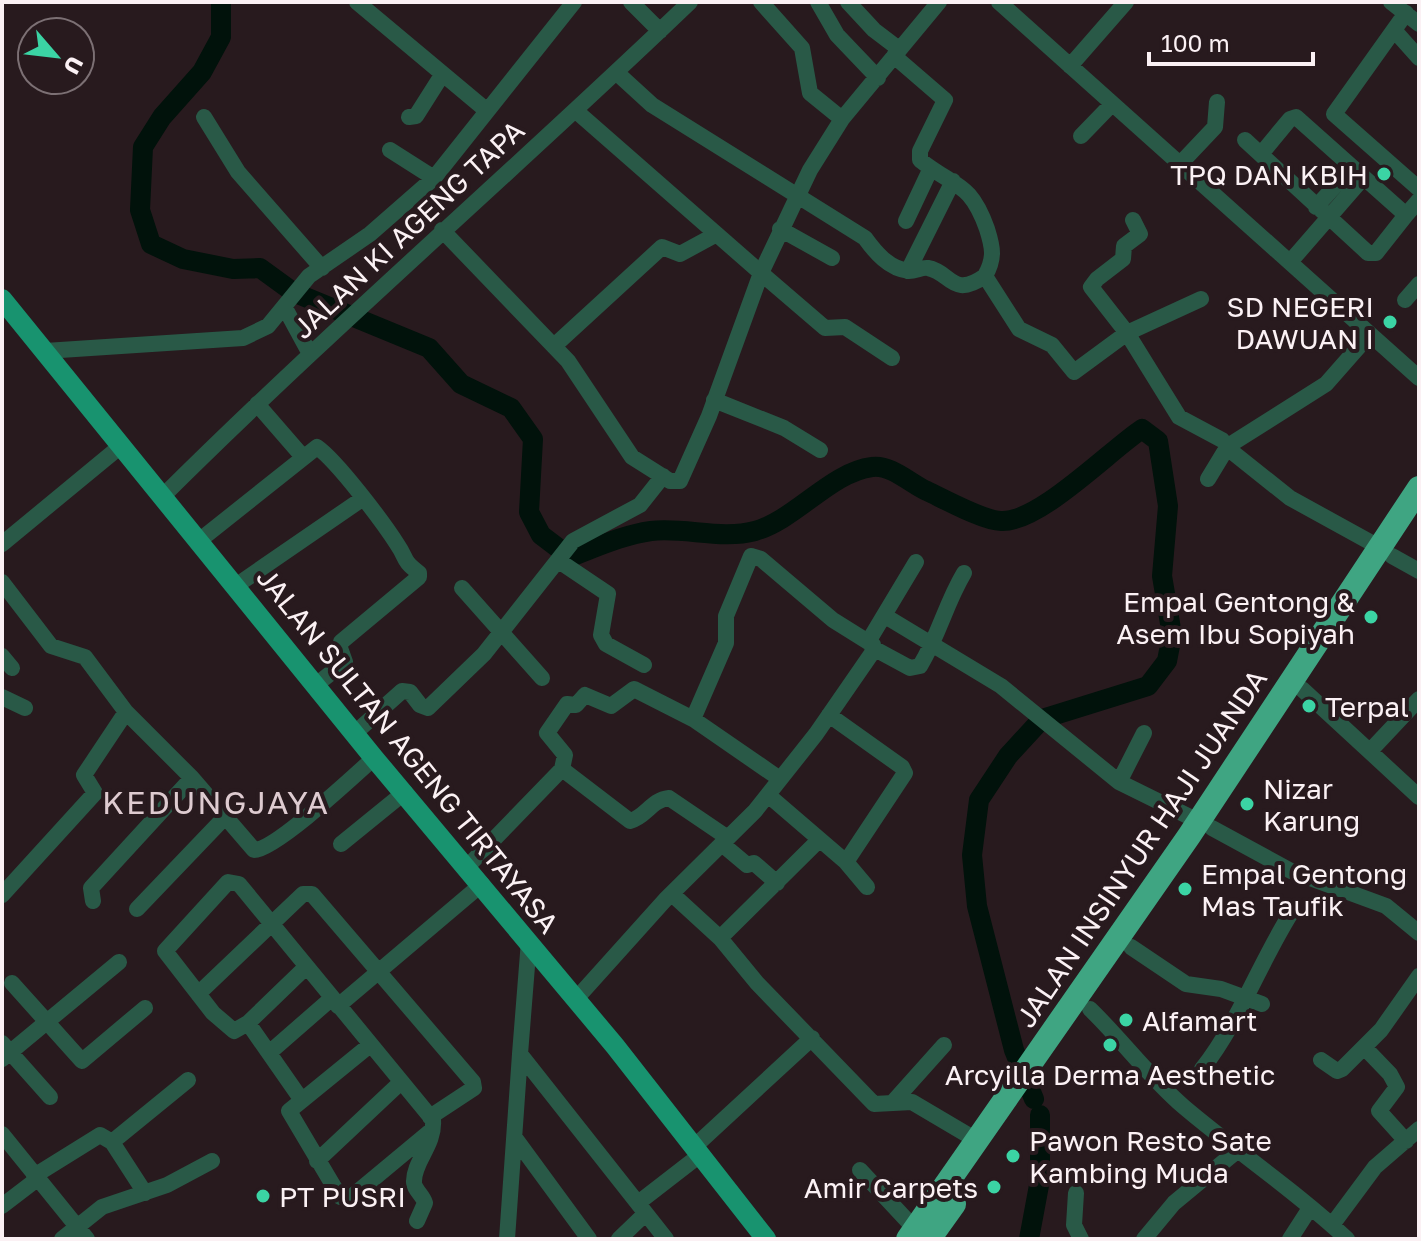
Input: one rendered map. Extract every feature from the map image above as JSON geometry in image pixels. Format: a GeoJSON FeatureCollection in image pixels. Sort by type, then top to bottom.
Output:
{"type":"FeatureCollection","features":[{"type":"Feature","properties":{"kind":"highway","name":"JALAN INSINYUR HAJI JUANDA"},"geometry":{"type":"LineString","coordinates":[[1044,1060],[1090,1009],[1131,947],[1200,832],[1386,551],[1419,488]]}},
{"type":"Feature","properties":{"kind":"highway","name":"JALAN INSINYUR HAJI JUANDA"},"geometry":{"type":"LineString","coordinates":[[1386,551],[1419,516]]}},
{"type":"Feature","properties":{"kind":"highway","name":"JALAN INSINYUR HAJI JUANDA"},"geometry":{"type":"LineString","coordinates":[[918,1236],[960,1181],[1302,689],[1337,622]]}},
{"type":"Feature","properties":{"kind":"highway","name":"JALAN INSINYUR HAJI JUANDA"},"geometry":{"type":"LineString","coordinates":[[960,1181],[978,1141],[1015,1102]]}},
{"type":"Feature","properties":{"kind":"main road","name":"JALAN SULTAN AGENG TIRTAYASA"},"geometry":{"type":"LineString","coordinates":[[4,305],[237,585],[374,758],[529,941],[766,1239]]}},
{"type":"Feature","properties":{"kind":"street"},"geometry":{"type":"LineString","coordinates":[[357,2],[480,106]]}},
{"type":"Feature","properties":{"kind":"street"},"geometry":{"type":"LineString","coordinates":[[52,361],[243,338],[268,326],[288,310],[317,269],[370,234],[429,175],[480,106],[574,2]]}},
{"type":"Feature","properties":{"kind":"street"},"geometry":{"type":"LineString","coordinates":[[631,2],[660,31]]}},
{"type":"Feature","properties":{"kind":"street","name":"JALAN KI AGENG TAPA"},"geometry":{"type":"LineString","coordinates":[[163,496],[442,230],[576,111],[690,2]]}},
{"type":"Feature","properties":{"kind":"street"},"geometry":{"type":"LineString","coordinates":[[761,2],[802,48],[810,93],[842,119]]}},
{"type":"Feature","properties":{"kind":"street"},"geometry":{"type":"LineString","coordinates":[[818,2],[837,35],[878,78]]}},
{"type":"Feature","properties":{"kind":"street"},"geometry":{"type":"LineString","coordinates":[[617,73],[652,105],[865,238],[874,254],[908,271],[929,268],[954,285],[965,285],[985,276],[993,252],[979,206],[974,197],[931,168],[919,156],[945,100],[848,2]]}},
{"type":"Feature","properties":{"kind":"street"},"geometry":{"type":"LineString","coordinates":[[442,230],[554,346],[586,385],[627,451],[676,482],[683,478],[761,273],[798,195],[842,119],[939,2]]}},
{"type":"Feature","properties":{"kind":"street"},"geometry":{"type":"LineString","coordinates":[[999,2],[1070,66],[1109,107],[1180,164],[1290,262],[1366,338],[1419,378]]}},
{"type":"Feature","properties":{"kind":"street"},"geometry":{"type":"LineString","coordinates":[[1070,66],[1126,2]]}},
{"type":"Feature","properties":{"kind":"street"},"geometry":{"type":"LineString","coordinates":[[1245,140],[1321,212],[1373,254],[1406,215],[1419,191],[1361,141],[1336,110],[1394,30],[1412,18],[1391,2]]}},
{"type":"Feature","properties":{"kind":"street"},"geometry":{"type":"LineString","coordinates":[[1394,30],[1419,58]]}},
{"type":"Feature","properties":{"kind":"street"},"geometry":{"type":"LineString","coordinates":[[409,117],[416,116],[442,75]]}},
{"type":"Feature","properties":{"kind":"street"},"geometry":{"type":"LineString","coordinates":[[1180,164],[1215,127],[1217,102]]}},
{"type":"Feature","properties":{"kind":"street"},"geometry":{"type":"LineString","coordinates":[[1081,136],[1109,107]]}},
{"type":"Feature","properties":{"kind":"street"},"geometry":{"type":"LineString","coordinates":[[576,111],[825,328],[845,327],[892,358]]}},
{"type":"Feature","properties":{"kind":"street"},"geometry":{"type":"LineString","coordinates":[[204,117],[238,172],[317,269]]}},
{"type":"Feature","properties":{"kind":"street"},"geometry":{"type":"LineString","coordinates":[[1261,154],[1290,119],[1296,117],[1406,215]]}},
{"type":"Feature","properties":{"kind":"street"},"geometry":{"type":"LineString","coordinates":[[390,150],[429,175]]}},
{"type":"Feature","properties":{"kind":"street"},"geometry":{"type":"LineString","coordinates":[[906,221],[931,168]]}},
{"type":"Feature","properties":{"kind":"street"},"geometry":{"type":"LineString","coordinates":[[1290,262],[1321,212],[1358,172]]}},
{"type":"Feature","properties":{"kind":"street"},"geometry":{"type":"LineString","coordinates":[[908,271],[953,181]]}},
{"type":"Feature","properties":{"kind":"street"},"geometry":{"type":"LineString","coordinates":[[1133,220],[1140,234],[1124,246],[1123,259],[1091,287],[1127,333],[1179,417],[1228,446],[1290,498],[1419,571]]}},
{"type":"Feature","properties":{"kind":"street"},"geometry":{"type":"LineString","coordinates":[[780,229],[832,258]]}},
{"type":"Feature","properties":{"kind":"street"},"geometry":{"type":"LineString","coordinates":[[554,346],[662,247],[680,254],[715,235]]}},
{"type":"Feature","properties":{"kind":"street"},"geometry":{"type":"LineString","coordinates":[[985,276],[1019,329],[1052,345],[1074,372],[1127,333],[1201,299]]}},
{"type":"Feature","properties":{"kind":"street"},"geometry":{"type":"LineString","coordinates":[[1405,300],[1419,284]]}},
{"type":"Feature","properties":{"kind":"street"},"geometry":{"type":"LineString","coordinates":[[288,310],[310,354]]}},
{"type":"Feature","properties":{"kind":"street"},"geometry":{"type":"LineString","coordinates":[[1208,479],[1228,446],[1326,384],[1366,338]]}},
{"type":"Feature","properties":{"kind":"street"},"geometry":{"type":"LineString","coordinates":[[714,400],[784,428],[820,450]]}},
{"type":"Feature","properties":{"kind":"street"},"geometry":{"type":"LineString","coordinates":[[257,404],[303,457]]}},
{"type":"Feature","properties":{"kind":"street"},"geometry":{"type":"LineString","coordinates":[[2,544],[122,445]]}},
{"type":"Feature","properties":{"kind":"street"},"geometry":{"type":"LineString","coordinates":[[200,540],[303,457],[319,448],[362,499],[398,545],[403,560],[419,573],[419,577],[341,642],[345,662],[317,684]]}},
{"type":"Feature","properties":{"kind":"street"},"geometry":{"type":"LineString","coordinates":[[356,732],[407,689],[420,705],[428,708],[500,635],[573,541],[640,505],[663,476]]}},
{"type":"Feature","properties":{"kind":"street"},"geometry":{"type":"LineString","coordinates":[[237,585],[362,499]]}},
{"type":"Feature","properties":{"kind":"street"},"geometry":{"type":"LineString","coordinates":[[693,719],[726,643],[726,616],[751,556],[761,559],[833,620],[871,645],[916,668],[934,643],[945,619],[946,603],[964,573]]}},
{"type":"Feature","properties":{"kind":"street"},"geometry":{"type":"LineString","coordinates":[[559,560],[608,594],[601,635],[606,644],[644,665]]}},
{"type":"Feature","properties":{"kind":"street"},"geometry":{"type":"LineString","coordinates":[[576,999],[768,795],[829,715],[916,562]]}},
{"type":"Feature","properties":{"kind":"street"},"geometry":{"type":"LineString","coordinates":[[2,582],[51,646],[85,657],[126,712],[192,778],[254,850],[259,850],[291,828],[374,758]]}},
{"type":"Feature","properties":{"kind":"street"},"geometry":{"type":"LineString","coordinates":[[462,588],[500,635],[542,678]]}},
{"type":"Feature","properties":{"kind":"street"},"geometry":{"type":"LineString","coordinates":[[885,616],[1001,686],[1119,782],[1200,832],[1291,871],[1386,906],[1419,933]]}},
{"type":"Feature","properties":{"kind":"street"},"geometry":{"type":"LineString","coordinates":[[467,867],[562,769],[565,755],[547,733],[567,704],[576,705],[585,695],[611,706],[634,689],[693,719],[780,779]]}},
{"type":"Feature","properties":{"kind":"street"},"geometry":{"type":"LineString","coordinates":[[1302,689],[1419,797]]}},
{"type":"Feature","properties":{"kind":"street"},"geometry":{"type":"LineString","coordinates":[[2,697],[25,708]]}},
{"type":"Feature","properties":{"kind":"street"},"geometry":{"type":"LineString","coordinates":[[1371,750],[1419,699]]}},
{"type":"Feature","properties":{"kind":"street"},"geometry":{"type":"LineString","coordinates":[[2,895],[95,793],[84,775],[126,712]]}},
{"type":"Feature","properties":{"kind":"street"},"geometry":{"type":"LineString","coordinates":[[829,715],[902,767],[905,773],[846,862]]}},
{"type":"Feature","properties":{"kind":"street"},"geometry":{"type":"LineString","coordinates":[[1119,782],[1144,733]]}},
{"type":"Feature","properties":{"kind":"street"},"geometry":{"type":"LineString","coordinates":[[562,769],[630,821],[638,819],[661,799],[669,798],[725,841],[747,865],[754,863],[777,883]]}},
{"type":"Feature","properties":{"kind":"street"},"geometry":{"type":"LineString","coordinates":[[93,901],[91,888],[192,778]]}},
{"type":"Feature","properties":{"kind":"street"},"geometry":{"type":"LineString","coordinates":[[341,844],[405,792]]}},
{"type":"Feature","properties":{"kind":"street"},"geometry":{"type":"LineString","coordinates":[[768,795],[846,862],[867,887]]}},
{"type":"Feature","properties":{"kind":"street"},"geometry":{"type":"LineString","coordinates":[[137,909],[226,816]]}},
{"type":"Feature","properties":{"kind":"street"},"geometry":{"type":"LineString","coordinates":[[720,938],[819,840]]}},
{"type":"Feature","properties":{"kind":"street"},"geometry":{"type":"LineString","coordinates":[[306,967],[248,1023],[234,1031],[227,1029],[166,954],[166,946],[228,882],[239,884],[272,922],[431,1123]]}},
{"type":"Feature","properties":{"kind":"street"},"geometry":{"type":"LineString","coordinates":[[269,1053],[379,972],[482,884]]}},
{"type":"Feature","properties":{"kind":"street"},"geometry":{"type":"LineString","coordinates":[[198,994],[303,894],[312,894],[473,1082],[474,1088],[431,1123],[390,1164],[344,1199],[289,1115],[290,1108],[370,1045]]}},
{"type":"Feature","properties":{"kind":"street"},"geometry":{"type":"LineString","coordinates":[[672,894],[720,938],[874,1104],[893,1102],[920,1105],[978,1141]]}},
{"type":"Feature","properties":{"kind":"street"},"geometry":{"type":"LineString","coordinates":[[1202,1069],[1291,913]]}},
{"type":"Feature","properties":{"kind":"street"},"geometry":{"type":"LineString","coordinates":[[507,1239],[529,941]]}},
{"type":"Feature","properties":{"kind":"street"},"geometry":{"type":"LineString","coordinates":[[1131,947],[1186,984],[1221,989],[1262,1004]]}},
{"type":"Feature","properties":{"kind":"street"},"geometry":{"type":"LineString","coordinates":[[50,1097],[5,1052],[47,1022],[119,962]]}},
{"type":"Feature","properties":{"kind":"street"},"geometry":{"type":"LineString","coordinates":[[1321,1060],[1339,1071],[1381,1030],[1419,976]]}},
{"type":"Feature","properties":{"kind":"street"},"geometry":{"type":"LineString","coordinates":[[12,983],[84,1061],[145,1008]]}},
{"type":"Feature","properties":{"kind":"street"},"geometry":{"type":"LineString","coordinates":[[1090,1009],[1120,1039],[1144,1071],[1347,1239]]}},
{"type":"Feature","properties":{"kind":"street"},"geometry":{"type":"LineString","coordinates":[[248,1023],[301,1099]]}},
{"type":"Feature","properties":{"kind":"street"},"geometry":{"type":"LineString","coordinates":[[619,1239],[642,1208],[812,1038]]}},
{"type":"Feature","properties":{"kind":"street"},"geometry":{"type":"LineString","coordinates":[[893,1102],[944,1045]]}},
{"type":"Feature","properties":{"kind":"street"},"geometry":{"type":"LineString","coordinates":[[1364,1047],[1393,1077],[1397,1087],[1379,1111],[1406,1141]]}},
{"type":"Feature","properties":{"kind":"street"},"geometry":{"type":"LineString","coordinates":[[520,1054],[666,1239]]}},
{"type":"Feature","properties":{"kind":"street"},"geometry":{"type":"LineString","coordinates":[[112,1142],[188,1080]]}},
{"type":"Feature","properties":{"kind":"street"},"geometry":{"type":"LineString","coordinates":[[317,1161],[400,1083]]}},
{"type":"Feature","properties":{"kind":"street"},"geometry":{"type":"LineString","coordinates":[[413,1185],[431,1123]]}},
{"type":"Feature","properties":{"kind":"street"},"geometry":{"type":"LineString","coordinates":[[1332,1225],[1375,1167],[1419,1129]]}},
{"type":"Feature","properties":{"kind":"street"},"geometry":{"type":"LineString","coordinates":[[2,1134],[35,1178],[78,1224],[87,1239]]}},
{"type":"Feature","properties":{"kind":"street"},"geometry":{"type":"LineString","coordinates":[[2,1206],[35,1178],[96,1136],[112,1142],[145,1193]]}},
{"type":"Feature","properties":{"kind":"street"},"geometry":{"type":"LineString","coordinates":[[515,1138],[589,1239]]}},
{"type":"Feature","properties":{"kind":"street"},"geometry":{"type":"LineString","coordinates":[[1144,1239],[1174,1203],[1238,1150]]}},
{"type":"Feature","properties":{"kind":"street"},"geometry":{"type":"LineString","coordinates":[[62,1239],[110,1203],[145,1193],[212,1161]]}},
{"type":"Feature","properties":{"kind":"street"},"geometry":{"type":"LineString","coordinates":[[390,1164],[413,1185],[425,1203],[417,1221]]}},
{"type":"Feature","properties":{"kind":"street"},"geometry":{"type":"LineString","coordinates":[[860,1170],[918,1236]]}},
{"type":"Feature","properties":{"kind":"street"},"geometry":{"type":"LineString","coordinates":[[1076,1193],[1074,1225],[1081,1239]]}},
{"type":"Feature","properties":{"kind":"street"},"geometry":{"type":"LineString","coordinates":[[1290,1239],[1310,1208]]}},
{"type":"Feature","properties":{"kind":"waterway"},"geometry":{"type":"LineString","coordinates":[[221,2],[221,37],[202,72],[162,117],[143,147],[140,210],[151,244],[183,259],[233,269],[260,268],[293,292],[429,348],[461,384],[511,408],[533,439],[529,512],[541,535],[570,557],[620,538],[651,531],[729,534],[755,531],[784,517],[842,478],[872,467],[894,471],[927,491],[985,517],[1001,521],[1017,519],[1054,499],[1142,429],[1158,441],[1168,506],[1162,576],[1172,635],[1167,661],[1148,686],[1042,719],[1008,756],[979,800],[972,855],[977,906],[1014,1050],[1034,1099]]}},
{"type":"Feature","properties":{"kind":"waterway"},"geometry":{"type":"LineString","coordinates":[[1029,1239],[1040,1180],[1040,1115]]}},
{"type":"Feature","properties":{"kind":"place","name":"TPQ DAN KBIH"},"geometry":{"type":"Point","coordinates":[1384,174]}},
{"type":"Feature","properties":{"kind":"place","name":"SD NEGERI DAWUAN I"},"geometry":{"type":"Point","coordinates":[1390,322]}},
{"type":"Feature","properties":{"kind":"place","name":"Empal Gentong & Asem Ibu Sopiyah"},"geometry":{"type":"Point","coordinates":[1371,617]}},
{"type":"Feature","properties":{"kind":"place","name":"Terpal"},"geometry":{"type":"Point","coordinates":[1309,706]}},
{"type":"Feature","properties":{"kind":"place","name":"Nizar Karung"},"geometry":{"type":"Point","coordinates":[1247,804]}},
{"type":"Feature","properties":{"kind":"place","name":"Empal Gentong Mas Taufik"},"geometry":{"type":"Point","coordinates":[1185,889]}},
{"type":"Feature","properties":{"kind":"place","name":"Alfamart"},"geometry":{"type":"Point","coordinates":[1126,1020]}},
{"type":"Feature","properties":{"kind":"place","name":"Arcyilla Derma Aesthetic"},"geometry":{"type":"Point","coordinates":[1110,1045]}},
{"type":"Feature","properties":{"kind":"place","name":"Pawon Resto Sate Kambing Muda"},"geometry":{"type":"Point","coordinates":[1013,1156]}},
{"type":"Feature","properties":{"kind":"place","name":"Amir Carpets"},"geometry":{"type":"Point","coordinates":[994,1187]}},
{"type":"Feature","properties":{"kind":"place","name":"PT PUSRI"},"geometry":{"type":"Point","coordinates":[263,1196]}},
{"type":"Feature","properties":{"kind":"district","name":"KEDUNGJAYA"},"geometry":{"type":"Point","coordinates":[216,802]}}]}
